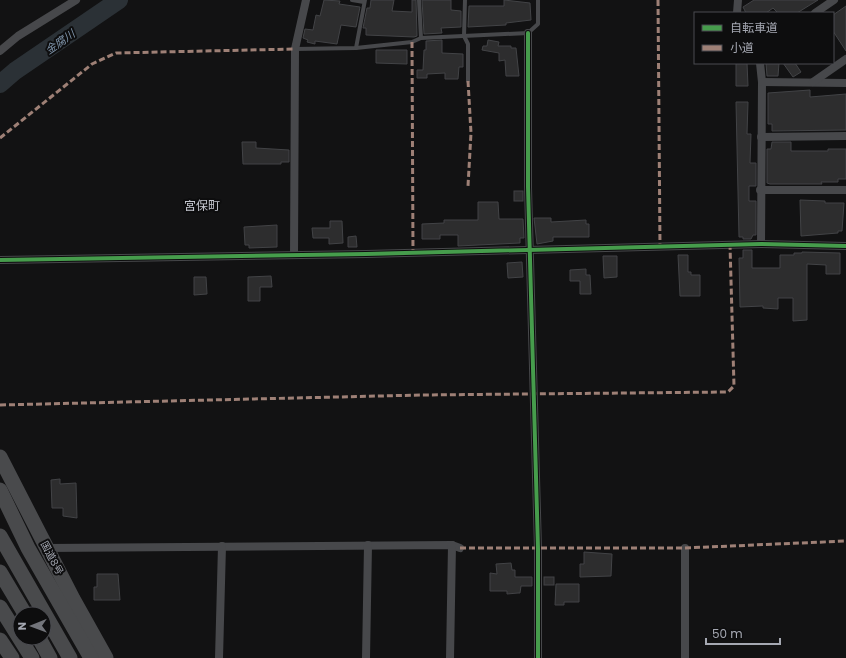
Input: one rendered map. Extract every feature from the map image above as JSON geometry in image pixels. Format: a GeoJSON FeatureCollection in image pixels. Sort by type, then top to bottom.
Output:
{"type":"FeatureCollection","features":[{"type":"Feature","properties":{"kind":"highway","name":"国道8号"},"geometry":{"type":"LineString","coordinates":[[0,457],[46,548],[106,658]]}},
{"type":"Feature","properties":{"kind":"highway"},"geometry":{"type":"LineString","coordinates":[[0,490],[28,548],[91,658]]}},
{"type":"Feature","properties":{"kind":"highway"},"geometry":{"type":"LineString","coordinates":[[0,536],[70,658]]}},
{"type":"Feature","properties":{"kind":"highway"},"geometry":{"type":"LineString","coordinates":[[0,572],[20,606]]}},
{"type":"Feature","properties":{"kind":"highway"},"geometry":{"type":"LineString","coordinates":[[2,611],[32,658]]}},
{"type":"Feature","properties":{"kind":"highway"},"geometry":{"type":"LineString","coordinates":[[0,640],[12,658]]}},
{"type":"Feature","properties":{"kind":"highway"},"geometry":{"type":"LineString","coordinates":[[43,646],[50,658]]}},
{"type":"Feature","properties":{"kind":"street"},"geometry":{"type":"LineString","coordinates":[[0,51],[18,36],[76,0]]}},
{"type":"Feature","properties":{"kind":"street"},"geometry":{"type":"LineString","coordinates":[[294,255],[295,49],[306,0]]}},
{"type":"Feature","properties":{"kind":"street"},"geometry":{"type":"LineString","coordinates":[[737,12],[738,0]]}},
{"type":"Feature","properties":{"kind":"street"},"geometry":{"type":"LineString","coordinates":[[816,12],[834,0]]}},
{"type":"Feature","properties":{"kind":"street"},"geometry":{"type":"LineString","coordinates":[[528,33],[529,249],[538,549],[538,658]]}},
{"type":"Feature","properties":{"kind":"street"},"geometry":{"type":"LineString","coordinates":[[813,82],[846,59]]}},
{"type":"Feature","properties":{"kind":"street"},"geometry":{"type":"LineString","coordinates":[[760,64],[762,82],[760,190],[761,244]]}},
{"type":"Feature","properties":{"kind":"street"},"geometry":{"type":"LineString","coordinates":[[762,82],[846,83]]}},
{"type":"Feature","properties":{"kind":"street"},"geometry":{"type":"LineString","coordinates":[[761,137],[846,136]]}},
{"type":"Feature","properties":{"kind":"street"},"geometry":{"type":"LineString","coordinates":[[760,190],[846,190]]}},
{"type":"Feature","properties":{"kind":"street"},"geometry":{"type":"LineString","coordinates":[[0,260],[761,244],[846,246]]}},
{"type":"Feature","properties":{"kind":"street"},"geometry":{"type":"LineString","coordinates":[[46,548],[368,545],[456,546],[450,658]]}},
{"type":"Feature","properties":{"kind":"street"},"geometry":{"type":"LineString","coordinates":[[366,658],[368,545]]}},
{"type":"Feature","properties":{"kind":"street"},"geometry":{"type":"LineString","coordinates":[[219,658],[222,546]]}},
{"type":"Feature","properties":{"kind":"street"},"geometry":{"type":"LineString","coordinates":[[685,548],[685,658]]}},
{"type":"Feature","properties":{"kind":"lane"},"geometry":{"type":"LineString","coordinates":[[352,0],[364,1],[356,48]]}},
{"type":"Feature","properties":{"kind":"lane"},"geometry":{"type":"LineString","coordinates":[[419,0],[421,38]]}},
{"type":"Feature","properties":{"kind":"lane"},"geometry":{"type":"LineString","coordinates":[[465,0],[464,36],[468,44],[468,81]]}},
{"type":"Feature","properties":{"kind":"lane"},"geometry":{"type":"LineString","coordinates":[[295,49],[356,48],[381,44],[412,42],[421,38],[528,33],[538,24],[538,0]]}},
{"type":"Feature","properties":{"kind":"building"},"geometry":{"type":"Polygon","coordinates":[[[324,0],[340,1],[339,4],[360,7],[356,27],[341,25],[337,44],[315,41],[315,44],[307,42],[308,40],[303,38],[305,29],[313,30],[316,15],[320,16],[324,0]]]}},
{"type":"Feature","properties":{"kind":"building"},"geometry":{"type":"Polygon","coordinates":[[[371,0],[394,0],[392,11],[412,12],[412,0],[416,0],[417,36],[366,35],[366,28],[363,28],[367,8],[370,8],[371,0]]]}},
{"type":"Feature","properties":{"kind":"building"},"geometry":{"type":"Polygon","coordinates":[[[422,0],[451,0],[451,10],[461,11],[461,27],[441,28],[442,33],[424,34],[422,0]]]}},
{"type":"Feature","properties":{"kind":"building"},"geometry":{"type":"Polygon","coordinates":[[[504,0],[530,3],[531,20],[506,23],[506,25],[468,27],[469,6],[504,6],[504,0]]]}},
{"type":"Feature","properties":{"kind":"building"},"geometry":{"type":"Polygon","coordinates":[[[754,0],[818,0],[799,12],[777,12],[773,8],[767,12],[746,12],[743,7],[754,0]]]}},
{"type":"Feature","properties":{"kind":"building"},"geometry":{"type":"Polygon","coordinates":[[[846,6],[846,51],[834,33],[834,14],[846,6]]]}},
{"type":"Feature","properties":{"kind":"building"},"geometry":{"type":"Polygon","coordinates":[[[442,40],[442,53],[463,54],[463,67],[459,67],[458,79],[445,79],[445,73],[427,74],[427,78],[417,78],[417,70],[423,70],[426,41],[442,40]]]}},
{"type":"Feature","properties":{"kind":"building"},"geometry":{"type":"Polygon","coordinates":[[[488,40],[499,42],[498,46],[511,46],[511,48],[516,48],[519,76],[506,76],[505,60],[499,61],[499,53],[482,50],[483,46],[487,46],[488,40]]]}},
{"type":"Feature","properties":{"kind":"building"},"geometry":{"type":"Polygon","coordinates":[[[376,50],[407,50],[407,64],[376,63],[376,50]]]}},
{"type":"Feature","properties":{"kind":"building"},"geometry":{"type":"Polygon","coordinates":[[[736,64],[747,64],[748,86],[736,86],[736,64]]]}},
{"type":"Feature","properties":{"kind":"building"},"geometry":{"type":"Polygon","coordinates":[[[766,64],[779,64],[778,76],[767,76],[766,64]]]}},
{"type":"Feature","properties":{"kind":"building"},"geometry":{"type":"Polygon","coordinates":[[[784,64],[796,64],[801,72],[793,77],[784,64]]]}},
{"type":"Feature","properties":{"kind":"building"},"geometry":{"type":"Polygon","coordinates":[[[810,90],[810,97],[846,94],[846,130],[772,131],[772,124],[768,124],[768,93],[810,90]]]}},
{"type":"Feature","properties":{"kind":"building"},"geometry":{"type":"Polygon","coordinates":[[[736,102],[748,102],[747,134],[751,134],[750,163],[756,163],[756,186],[749,186],[749,201],[756,201],[756,235],[753,235],[751,239],[743,239],[743,237],[739,237],[736,102]]]}},
{"type":"Feature","properties":{"kind":"building"},"geometry":{"type":"Polygon","coordinates":[[[242,142],[256,142],[256,148],[289,150],[289,162],[281,162],[281,164],[243,164],[242,142]]]}},
{"type":"Feature","properties":{"kind":"building"},"geometry":{"type":"Polygon","coordinates":[[[772,142],[791,142],[791,151],[828,151],[828,149],[846,149],[846,179],[838,179],[838,182],[821,182],[822,184],[767,183],[767,149],[771,149],[772,142]]]}},
{"type":"Feature","properties":{"kind":"building"},"geometry":{"type":"Polygon","coordinates":[[[514,191],[523,191],[523,201],[514,201],[514,191]]]}},
{"type":"Feature","properties":{"kind":"building"},"geometry":{"type":"Polygon","coordinates":[[[800,200],[825,201],[825,203],[844,203],[842,231],[838,231],[838,233],[801,236],[800,200]]]}},
{"type":"Feature","properties":{"kind":"building"},"geometry":{"type":"Polygon","coordinates":[[[478,202],[498,202],[499,219],[523,219],[524,238],[520,238],[520,243],[458,246],[458,235],[440,235],[440,239],[422,239],[422,224],[444,223],[444,220],[478,220],[478,202]]]}},
{"type":"Feature","properties":{"kind":"building"},"geometry":{"type":"Polygon","coordinates":[[[534,218],[551,218],[551,222],[586,220],[586,224],[589,224],[589,237],[553,237],[553,241],[537,244],[534,218]]]}},
{"type":"Feature","properties":{"kind":"building"},"geometry":{"type":"Polygon","coordinates":[[[330,221],[342,221],[343,243],[329,244],[329,238],[313,238],[312,228],[330,228],[330,221]]]}},
{"type":"Feature","properties":{"kind":"building"},"geometry":{"type":"Polygon","coordinates":[[[277,225],[277,247],[249,248],[249,245],[245,245],[244,227],[277,225]]]}},
{"type":"Feature","properties":{"kind":"building"},"geometry":{"type":"Polygon","coordinates":[[[356,236],[357,247],[348,247],[348,237],[356,236]]]}},
{"type":"Feature","properties":{"kind":"building"},"geometry":{"type":"Polygon","coordinates":[[[743,250],[752,250],[752,268],[780,268],[780,255],[794,255],[794,253],[802,252],[840,253],[840,274],[826,274],[826,265],[807,264],[807,320],[793,321],[793,298],[778,298],[778,309],[763,308],[763,306],[740,307],[739,258],[743,258],[743,250]]]}},
{"type":"Feature","properties":{"kind":"building"},"geometry":{"type":"Polygon","coordinates":[[[678,255],[688,255],[688,272],[691,272],[691,275],[700,275],[700,296],[680,296],[678,255]]]}},
{"type":"Feature","properties":{"kind":"building"},"geometry":{"type":"Polygon","coordinates":[[[603,256],[617,256],[617,277],[604,278],[603,256]]]}},
{"type":"Feature","properties":{"kind":"building"},"geometry":{"type":"Polygon","coordinates":[[[522,262],[523,277],[508,278],[507,263],[522,262]]]}},
{"type":"Feature","properties":{"kind":"building"},"geometry":{"type":"Polygon","coordinates":[[[586,269],[586,275],[590,275],[591,294],[580,294],[580,281],[570,281],[570,270],[586,269]]]}},
{"type":"Feature","properties":{"kind":"building"},"geometry":{"type":"Polygon","coordinates":[[[271,276],[272,287],[260,287],[260,301],[248,301],[248,277],[271,276]]]}},
{"type":"Feature","properties":{"kind":"building"},"geometry":{"type":"Polygon","coordinates":[[[194,277],[206,277],[207,294],[194,295],[194,277]]]}},
{"type":"Feature","properties":{"kind":"building"},"geometry":{"type":"Polygon","coordinates":[[[60,479],[60,484],[76,483],[77,518],[63,516],[63,508],[52,508],[51,480],[60,479]]]}},
{"type":"Feature","properties":{"kind":"building"},"geometry":{"type":"Polygon","coordinates":[[[584,552],[612,554],[611,576],[580,577],[580,564],[584,564],[584,552]]]}},
{"type":"Feature","properties":{"kind":"building"},"geometry":{"type":"Polygon","coordinates":[[[511,563],[512,570],[515,570],[515,577],[532,577],[532,586],[521,586],[520,593],[507,594],[507,591],[490,591],[490,573],[497,574],[496,564],[511,563]]]}},
{"type":"Feature","properties":{"kind":"building"},"geometry":{"type":"Polygon","coordinates":[[[97,574],[118,574],[120,600],[94,600],[94,587],[97,587],[97,574]]]}},
{"type":"Feature","properties":{"kind":"building"},"geometry":{"type":"Polygon","coordinates":[[[544,577],[554,577],[554,585],[544,585],[544,577]]]}},
{"type":"Feature","properties":{"kind":"building"},"geometry":{"type":"Polygon","coordinates":[[[556,584],[579,584],[579,602],[564,602],[564,605],[555,605],[556,584]]]}},
{"type":"Feature","properties":{"kind":"waterway","name":"金腐川"},"geometry":{"type":"LineString","coordinates":[[0,84],[15,71],[119,0]]}},
{"type":"Feature","properties":{"kind":"marked path"},"geometry":{"type":"LineString","coordinates":[[658,0],[660,247]]}},
{"type":"Feature","properties":{"kind":"marked path"},"geometry":{"type":"LineString","coordinates":[[412,42],[413,252]]}},
{"type":"Feature","properties":{"kind":"marked path"},"geometry":{"type":"LineString","coordinates":[[0,138],[92,64],[116,53],[295,49]]}},
{"type":"Feature","properties":{"kind":"marked path"},"geometry":{"type":"LineString","coordinates":[[468,81],[471,133],[468,186]]}},
{"type":"Feature","properties":{"kind":"marked path"},"geometry":{"type":"LineString","coordinates":[[0,405],[421,395],[728,392],[734,386],[730,245]]}},
{"type":"Feature","properties":{"kind":"marked path"},"geometry":{"type":"LineString","coordinates":[[460,548],[685,548],[846,541]]}},
{"type":"Feature","properties":{"kind":"cycle path"},"geometry":{"type":"LineString","coordinates":[[528,33],[528,187],[538,549],[538,658]]}},
{"type":"Feature","properties":{"kind":"cycle path"},"geometry":{"type":"LineString","coordinates":[[0,260],[366,254],[761,244],[846,246]]}},
{"type":"Feature","properties":{"kind":"district","name":"宮保町"},"geometry":{"type":"Point","coordinates":[202,205]}}]}
